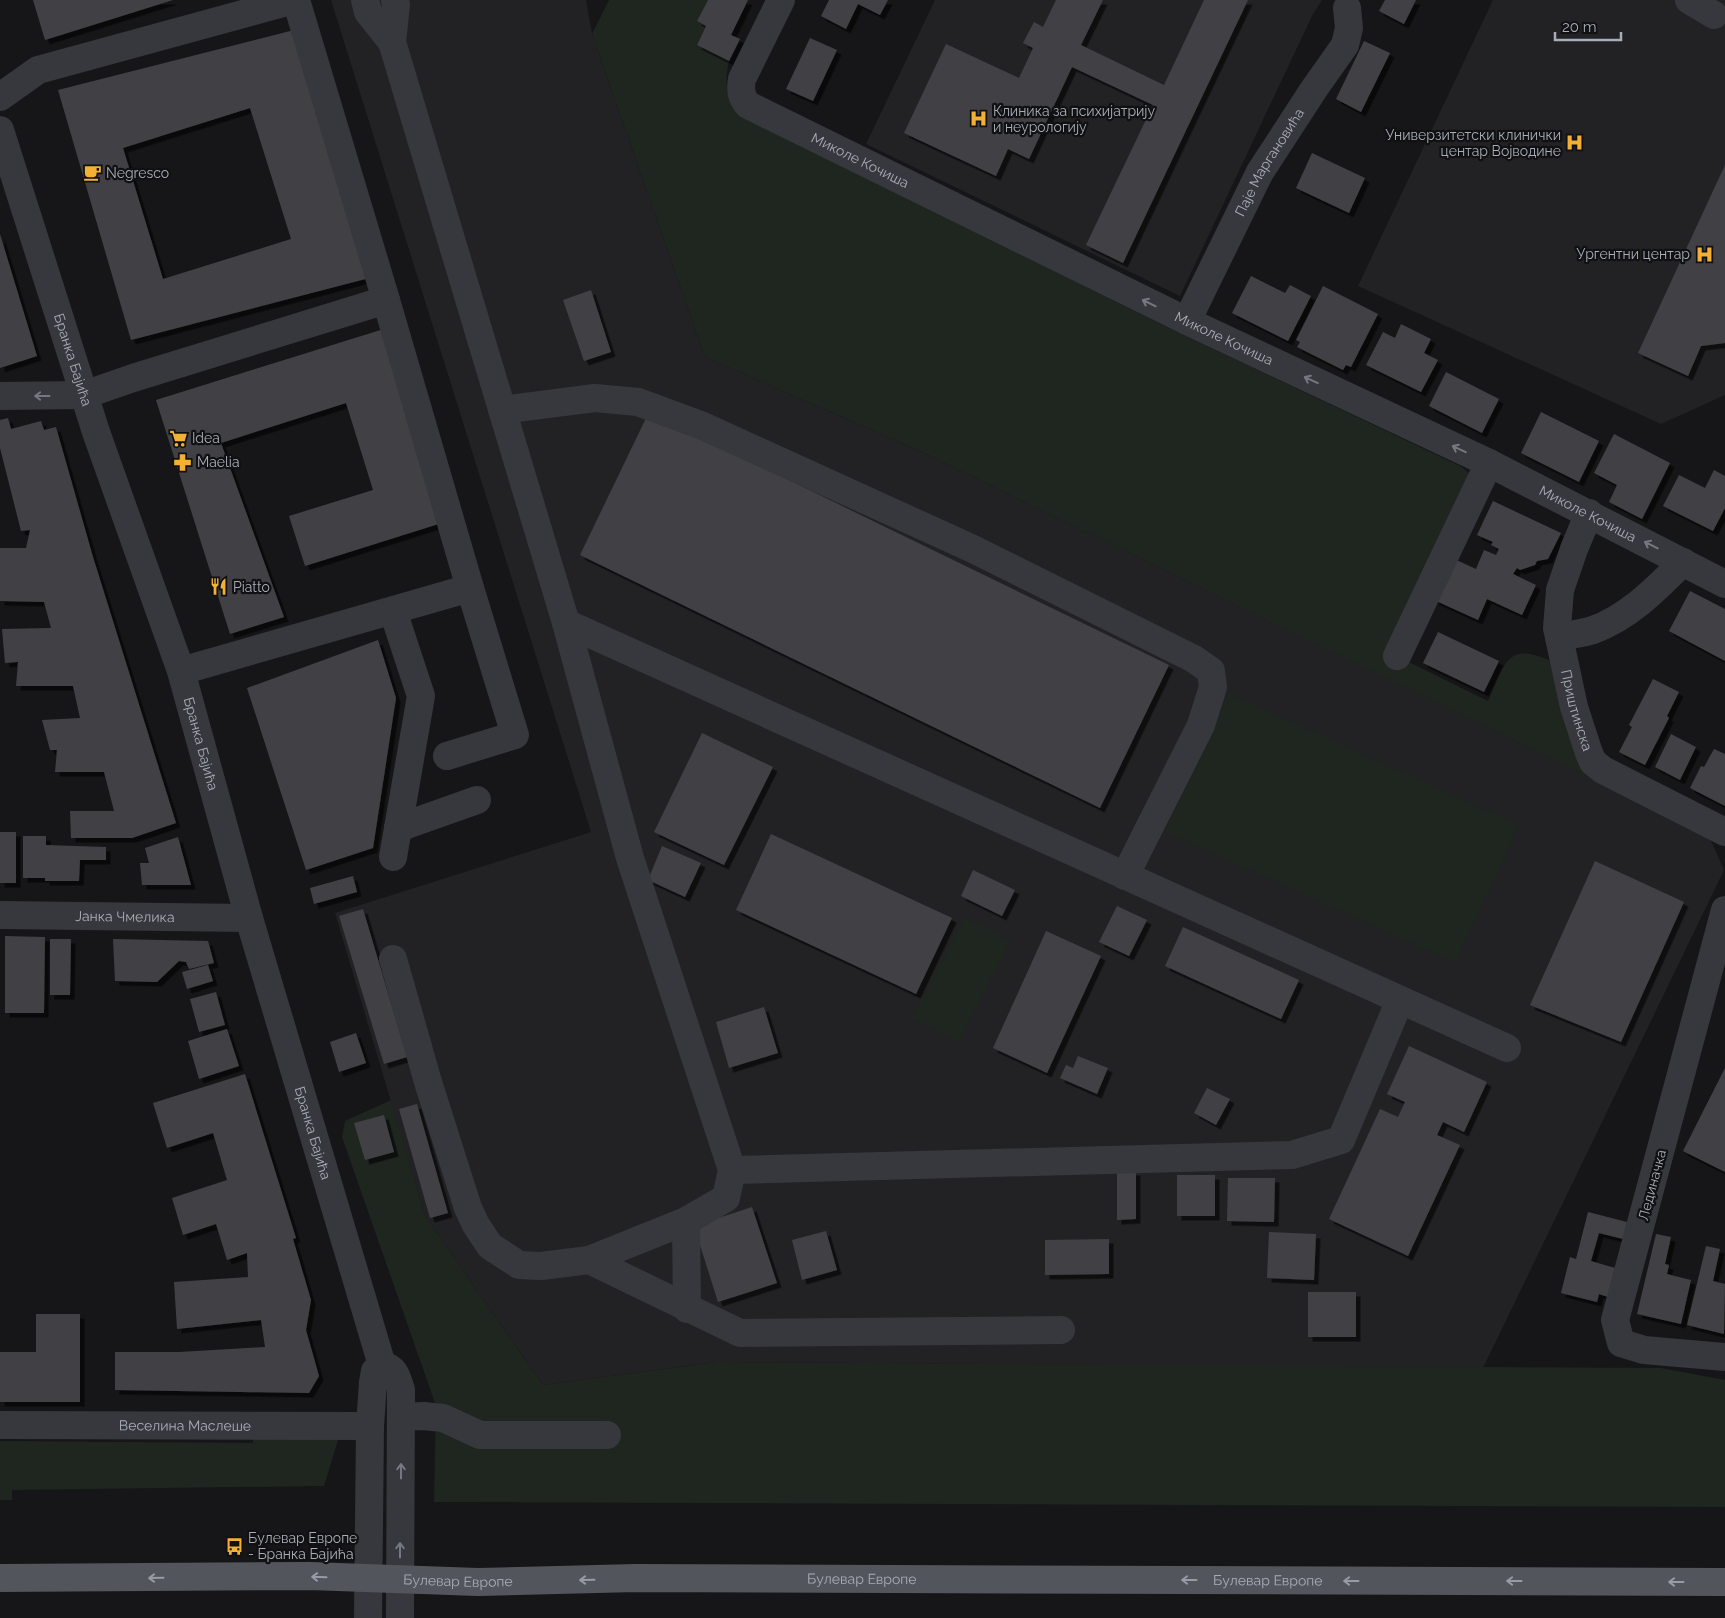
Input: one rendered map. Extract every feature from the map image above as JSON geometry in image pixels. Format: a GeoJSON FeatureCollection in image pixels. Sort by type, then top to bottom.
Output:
{"type":"FeatureCollection","features":[{"type":"Feature","properties":{"kind":"main road","name":"Булевар Европе"},"geometry":{"type":"LineString","coordinates":[[0,1578],[310,1576],[478,1582],[636,1578],[1725,1582]]}},
{"type":"Feature","properties":{"kind":"street"},"geometry":{"type":"LineString","coordinates":[[0,97],[38,70],[295,0],[515,734],[447,756]]}},
{"type":"Feature","properties":{"kind":"street"},"geometry":{"type":"LineString","coordinates":[[365,0],[368,12],[392,42],[566,624],[630,858],[732,1170],[726,1198],[686,1221],[589,1260],[541,1266],[519,1265],[490,1246],[476,1225],[468,1208],[431,1091],[393,959]]}},
{"type":"Feature","properties":{"kind":"street"},"geometry":{"type":"LineString","coordinates":[[392,42],[395,0]]}},
{"type":"Feature","properties":{"kind":"street","name":"Миколе Кочиша"},"geometry":{"type":"LineString","coordinates":[[781,0],[742,79],[740,88],[742,99],[757,111],[1187,321],[1489,463],[1725,584]]}},
{"type":"Feature","properties":{"kind":"street"},"geometry":{"type":"LineString","coordinates":[[1689,0],[1714,15]]}},
{"type":"Feature","properties":{"kind":"street","name":"Паје Маргановића"},"geometry":{"type":"LineString","coordinates":[[1187,321],[1260,172],[1345,45],[1349,28],[1346,8]]}},
{"type":"Feature","properties":{"kind":"street","name":"Бранка Бајића"},"geometry":{"type":"LineString","coordinates":[[0,130],[96,432],[181,671],[250,918],[382,1365]]}},
{"type":"Feature","properties":{"kind":"street"},"geometry":{"type":"LineString","coordinates":[[0,396],[84,395],[132,378],[386,300]]}},
{"type":"Feature","properties":{"kind":"street"},"geometry":{"type":"LineString","coordinates":[[502,410],[595,398],[638,402],[703,426],[973,549],[1194,659],[1211,671],[1213,687],[1202,726],[1125,876]]}},
{"type":"Feature","properties":{"kind":"street"},"geometry":{"type":"LineString","coordinates":[[1397,656],[1489,463]]}},
{"type":"Feature","properties":{"kind":"street","name":"Приштинска"},"geometry":{"type":"LineString","coordinates":[[1589,513],[1560,590],[1557,628],[1574,707],[1589,753],[1593,762],[1603,770],[1725,832]]}},
{"type":"Feature","properties":{"kind":"street"},"geometry":{"type":"LineString","coordinates":[[1559,637],[1594,630],[1628,612],[1683,562]]}},
{"type":"Feature","properties":{"kind":"street"},"geometry":{"type":"LineString","coordinates":[[181,671],[470,588]]}},
{"type":"Feature","properties":{"kind":"street"},"geometry":{"type":"LineString","coordinates":[[393,611],[420,696],[393,856]]}},
{"type":"Feature","properties":{"kind":"street"},"geometry":{"type":"LineString","coordinates":[[566,624],[1507,1048]]}},
{"type":"Feature","properties":{"kind":"street"},"geometry":{"type":"LineString","coordinates":[[398,828],[477,800]]}},
{"type":"Feature","properties":{"kind":"street","name":"Јанка Чмелика"},"geometry":{"type":"LineString","coordinates":[[0,915],[250,918]]}},
{"type":"Feature","properties":{"kind":"street","name":"Лединачка"},"geometry":{"type":"LineString","coordinates":[[1723,917],[1616,1320],[1621,1343],[1644,1350],[1725,1357]]}},
{"type":"Feature","properties":{"kind":"street"},"geometry":{"type":"LineString","coordinates":[[732,1170],[1292,1155],[1341,1140],[1400,1000]]}},
{"type":"Feature","properties":{"kind":"street"},"geometry":{"type":"LineString","coordinates":[[686,1221],[687,1309]]}},
{"type":"Feature","properties":{"kind":"street"},"geometry":{"type":"LineString","coordinates":[[589,1260],[740,1333],[1061,1330]]}},
{"type":"Feature","properties":{"kind":"street"},"geometry":{"type":"LineString","coordinates":[[368,1618],[370,1426],[375,1371],[382,1365],[390,1366],[396,1372],[401,1390],[400,1618]]}},
{"type":"Feature","properties":{"kind":"street"},"geometry":{"type":"LineString","coordinates":[[402,1417],[423,1416],[443,1418],[480,1435],[607,1435]]}},
{"type":"Feature","properties":{"kind":"street","name":"Веселина Маслеше"},"geometry":{"type":"LineString","coordinates":[[0,1425],[370,1426]]}},
{"type":"Feature","properties":{"kind":"shaded area"},"geometry":{"type":"Polygon","coordinates":[[[331,0],[586,0],[592,34],[705,357],[920,451],[1708,834],[1724,870],[1483,1368],[717,1362],[543,1385],[425,1216],[335,913],[591,832],[331,0]]]}},
{"type":"Feature","properties":{"kind":"shaded area"},"geometry":{"type":"Polygon","coordinates":[[[609,0],[708,0],[697,21],[706,26],[697,45],[729,61],[727,75],[728,96],[738,114],[1165,326],[1460,466],[1469,473],[1402,664],[1409,662],[1488,701],[1509,659],[1516,655],[1525,654],[1553,662],[1591,778],[920,451],[705,357],[592,34],[609,0]]]}},
{"type":"Feature","properties":{"kind":"shaded area"},"geometry":{"type":"Polygon","coordinates":[[[935,0],[1322,0],[1312,16],[1180,296],[866,144],[935,0]]]}},
{"type":"Feature","properties":{"kind":"shaded area","name":"Универзитетски клинички центар Војводине"},"geometry":{"type":"Polygon","coordinates":[[[1493,0],[1725,0],[1725,395],[1661,424],[1358,286],[1493,0]]]}},
{"type":"Feature","properties":{"kind":"shaded area"},"geometry":{"type":"Polygon","coordinates":[[[1228,693],[1519,825],[1456,963],[1165,832],[1228,693]]]}},
{"type":"Feature","properties":{"kind":"shaded area"},"geometry":{"type":"Polygon","coordinates":[[[965,917],[1011,941],[959,1042],[913,1018],[965,917]]]}},
{"type":"Feature","properties":{"kind":"shaded area"},"geometry":{"type":"Polygon","coordinates":[[[391,1100],[425,1216],[543,1385],[717,1362],[1661,1368],[1725,1380],[1725,1507],[434,1502],[436,1406],[342,1137],[345,1121],[391,1100]]]}},
{"type":"Feature","properties":{"kind":"shaded area"},"geometry":{"type":"Polygon","coordinates":[[[346,1414],[324,1486],[12,1490],[12,1500],[0,1500],[0,1441],[253,1443],[253,1431],[346,1414]]]}},
{"type":"Feature","properties":{"kind":"building"},"geometry":{"type":"Polygon","coordinates":[[[33,0],[173,0],[45,40],[33,0]]]}},
{"type":"Feature","properties":{"kind":"building"},"geometry":{"type":"Polygon","coordinates":[[[708,0],[748,0],[731,35],[740,39],[729,61],[697,45],[706,26],[697,21],[708,0]]]}},
{"type":"Feature","properties":{"kind":"building"},"geometry":{"type":"Polygon","coordinates":[[[829,0],[888,0],[880,15],[858,4],[846,29],[821,16],[829,0]]]}},
{"type":"Feature","properties":{"kind":"building","name":"Клиника за психијатрију и неурологију"},"geometry":{"type":"Polygon","coordinates":[[[1056,0],[1103,0],[1081,45],[1164,85],[1204,0],[1248,0],[1123,263],[1086,245],[1153,105],[1072,67],[1029,159],[1008,149],[996,176],[904,133],[946,44],[1019,78],[1033,48],[1023,43],[1034,22],[1043,27],[1056,0]]]}},
{"type":"Feature","properties":{"kind":"building"},"geometry":{"type":"Polygon","coordinates":[[[1385,0],[1416,0],[1404,24],[1379,11],[1385,0]]]}},
{"type":"Feature","properties":{"kind":"building"},"geometry":{"type":"Polygon","coordinates":[[[302,28],[377,276],[131,340],[58,90],[302,28]],[[250,108],[123,148],[163,279],[291,239],[250,108]]]}},
{"type":"Feature","properties":{"kind":"building"},"geometry":{"type":"Polygon","coordinates":[[[810,38],[837,50],[813,101],[786,89],[810,38]]]}},
{"type":"Feature","properties":{"kind":"building"},"geometry":{"type":"Polygon","coordinates":[[[1364,41],[1390,53],[1361,112],[1336,99],[1364,41]]]}},
{"type":"Feature","properties":{"kind":"building"},"geometry":{"type":"Polygon","coordinates":[[[1312,153],[1365,178],[1349,213],[1296,188],[1312,153]]]}},
{"type":"Feature","properties":{"kind":"building","name":"Ургентни центар"},"geometry":{"type":"Polygon","coordinates":[[[1725,165],[1725,343],[1701,346],[1688,376],[1638,353],[1725,165]]]}},
{"type":"Feature","properties":{"kind":"building"},"geometry":{"type":"Polygon","coordinates":[[[0,234],[37,356],[0,368],[0,234]]]}},
{"type":"Feature","properties":{"kind":"building"},"geometry":{"type":"Polygon","coordinates":[[[1251,276],[1285,293],[1290,285],[1311,296],[1288,341],[1232,313],[1251,276]]]}},
{"type":"Feature","properties":{"kind":"building"},"geometry":{"type":"Polygon","coordinates":[[[1323,286],[1378,314],[1351,367],[1346,365],[1343,370],[1297,347],[1300,342],[1296,340],[1323,286]]]}},
{"type":"Feature","properties":{"kind":"building"},"geometry":{"type":"Polygon","coordinates":[[[591,290],[611,352],[584,361],[563,300],[591,290]]]}},
{"type":"Feature","properties":{"kind":"building"},"geometry":{"type":"Polygon","coordinates":[[[1401,324],[1431,339],[1424,353],[1438,360],[1421,392],[1366,365],[1383,332],[1395,338],[1401,324]]]}},
{"type":"Feature","properties":{"kind":"building"},"geometry":{"type":"Polygon","coordinates":[[[387,328],[448,521],[305,566],[289,516],[373,490],[346,403],[221,443],[284,617],[230,634],[156,400],[387,328]]]}},
{"type":"Feature","properties":{"kind":"building"},"geometry":{"type":"Polygon","coordinates":[[[1446,372],[1499,399],[1482,433],[1429,406],[1446,372]]]}},
{"type":"Feature","properties":{"kind":"building"},"geometry":{"type":"Polygon","coordinates":[[[649,412],[1169,665],[1100,808],[580,555],[649,412]]]}},
{"type":"Feature","properties":{"kind":"building"},"geometry":{"type":"Polygon","coordinates":[[[1541,412],[1599,441],[1579,482],[1521,453],[1541,412]]]}},
{"type":"Feature","properties":{"kind":"building"},"geometry":{"type":"Polygon","coordinates":[[[8,418],[11,429],[41,421],[44,430],[56,427],[93,557],[176,823],[132,838],[71,838],[70,811],[114,811],[104,772],[55,772],[57,750],[50,750],[42,720],[80,718],[73,686],[16,686],[18,662],[5,663],[2,629],[51,628],[44,602],[0,601],[0,548],[26,548],[30,530],[21,531],[0,448],[0,420],[8,418]]]}},
{"type":"Feature","properties":{"kind":"building"},"geometry":{"type":"Polygon","coordinates":[[[1614,434],[1670,463],[1642,519],[1609,502],[1617,485],[1594,473],[1614,434]]]}},
{"type":"Feature","properties":{"kind":"building"},"geometry":{"type":"Polygon","coordinates":[[[1714,470],[1725,476],[1725,508],[1713,531],[1663,506],[1679,475],[1705,488],[1714,470]]]}},
{"type":"Feature","properties":{"kind":"building"},"geometry":{"type":"Polygon","coordinates":[[[1493,501],[1561,533],[1548,559],[1537,561],[1535,565],[1520,570],[1517,568],[1513,574],[1536,585],[1522,615],[1487,599],[1478,620],[1434,600],[1454,559],[1476,569],[1484,550],[1496,555],[1499,549],[1491,545],[1493,542],[1477,535],[1493,501]]]}},
{"type":"Feature","properties":{"kind":"building"},"geometry":{"type":"Polygon","coordinates":[[[1690,591],[1725,609],[1725,661],[1669,631],[1690,591]]]}},
{"type":"Feature","properties":{"kind":"building"},"geometry":{"type":"Polygon","coordinates":[[[1438,632],[1499,661],[1484,692],[1423,663],[1438,632]]]}},
{"type":"Feature","properties":{"kind":"building"},"geometry":{"type":"Polygon","coordinates":[[[378,640],[396,698],[373,848],[306,870],[247,688],[378,640]]]}},
{"type":"Feature","properties":{"kind":"building"},"geometry":{"type":"Polygon","coordinates":[[[1653,679],[1679,692],[1667,716],[1669,718],[1645,765],[1619,752],[1632,727],[1629,725],[1653,679]]]}},
{"type":"Feature","properties":{"kind":"building"},"geometry":{"type":"Polygon","coordinates":[[[702,733],[773,767],[724,865],[654,832],[702,733]]]}},
{"type":"Feature","properties":{"kind":"building"},"geometry":{"type":"Polygon","coordinates":[[[1671,734],[1696,747],[1680,780],[1655,767],[1671,734]]]}},
{"type":"Feature","properties":{"kind":"building"},"geometry":{"type":"Polygon","coordinates":[[[1714,749],[1725,754],[1725,806],[1690,788],[1701,766],[1704,767],[1714,749]]]}},
{"type":"Feature","properties":{"kind":"building"},"geometry":{"type":"Polygon","coordinates":[[[0,832],[16,832],[16,883],[0,883],[0,832]]]}},
{"type":"Feature","properties":{"kind":"building"},"geometry":{"type":"Polygon","coordinates":[[[771,834],[952,918],[916,994],[736,910],[771,834]]]}},
{"type":"Feature","properties":{"kind":"building"},"geometry":{"type":"Polygon","coordinates":[[[23,836],[46,836],[46,845],[106,847],[106,860],[80,860],[79,881],[45,881],[45,878],[23,878],[23,836]]]}},
{"type":"Feature","properties":{"kind":"building"},"geometry":{"type":"Polygon","coordinates":[[[178,837],[191,885],[142,885],[140,863],[149,863],[145,848],[178,837]]]}},
{"type":"Feature","properties":{"kind":"building"},"geometry":{"type":"Polygon","coordinates":[[[662,846],[701,863],[685,897],[648,880],[662,846]]]}},
{"type":"Feature","properties":{"kind":"building"},"geometry":{"type":"Polygon","coordinates":[[[1595,861],[1684,902],[1621,1042],[1530,1005],[1595,861]]]}},
{"type":"Feature","properties":{"kind":"building"},"geometry":{"type":"Polygon","coordinates":[[[973,870],[1015,890],[1002,916],[961,896],[973,870]]]}},
{"type":"Feature","properties":{"kind":"building"},"geometry":{"type":"Polygon","coordinates":[[[353,876],[357,892],[314,904],[310,888],[353,876]]]}},
{"type":"Feature","properties":{"kind":"building"},"geometry":{"type":"Polygon","coordinates":[[[1117,906],[1147,920],[1129,956],[1099,942],[1117,906]]]}},
{"type":"Feature","properties":{"kind":"building"},"geometry":{"type":"Polygon","coordinates":[[[363,909],[407,1057],[384,1064],[339,916],[363,909]]]}},
{"type":"Feature","properties":{"kind":"building"},"geometry":{"type":"Polygon","coordinates":[[[1183,927],[1299,980],[1281,1019],[1165,966],[1183,927]]]}},
{"type":"Feature","properties":{"kind":"building"},"geometry":{"type":"Polygon","coordinates":[[[1046,931],[1101,956],[1047,1073],[993,1048],[1046,931]]]}},
{"type":"Feature","properties":{"kind":"building"},"geometry":{"type":"Polygon","coordinates":[[[5,936],[45,937],[44,1013],[5,1013],[5,936]]]}},
{"type":"Feature","properties":{"kind":"building"},"geometry":{"type":"Polygon","coordinates":[[[50,939],[71,939],[70,995],[50,995],[50,939]]]}},
{"type":"Feature","properties":{"kind":"building"},"geometry":{"type":"Polygon","coordinates":[[[113,939],[208,941],[214,963],[189,969],[186,962],[179,961],[157,982],[115,981],[113,939]]]}},
{"type":"Feature","properties":{"kind":"building"},"geometry":{"type":"Polygon","coordinates":[[[208,965],[213,981],[187,989],[182,972],[208,965]]]}},
{"type":"Feature","properties":{"kind":"building"},"geometry":{"type":"Polygon","coordinates":[[[216,992],[225,1025],[199,1032],[190,999],[216,992]]]}},
{"type":"Feature","properties":{"kind":"building"},"geometry":{"type":"Polygon","coordinates":[[[764,1007],[778,1053],[729,1068],[716,1022],[764,1007]]]}},
{"type":"Feature","properties":{"kind":"building"},"geometry":{"type":"Polygon","coordinates":[[[227,1029],[239,1066],[199,1079],[188,1041],[227,1029]]]}},
{"type":"Feature","properties":{"kind":"building"},"geometry":{"type":"Polygon","coordinates":[[[356,1033],[366,1063],[339,1072],[330,1042],[356,1033]]]}},
{"type":"Feature","properties":{"kind":"building"},"geometry":{"type":"Polygon","coordinates":[[[1409,1046],[1487,1082],[1464,1132],[1443,1122],[1437,1135],[1460,1145],[1408,1256],[1329,1219],[1380,1109],[1398,1117],[1405,1102],[1387,1094],[1409,1046]]]}},
{"type":"Feature","properties":{"kind":"building"},"geometry":{"type":"Polygon","coordinates":[[[1078,1056],[1108,1068],[1097,1094],[1060,1078],[1066,1065],[1073,1068],[1078,1056]]]}},
{"type":"Feature","properties":{"kind":"building"},"geometry":{"type":"Polygon","coordinates":[[[1725,1068],[1725,1172],[1683,1151],[1725,1068]]]}},
{"type":"Feature","properties":{"kind":"building"},"geometry":{"type":"Polygon","coordinates":[[[245,1074],[296,1238],[293,1239],[311,1300],[306,1330],[319,1376],[309,1393],[115,1390],[115,1352],[179,1352],[265,1347],[261,1320],[177,1329],[174,1282],[248,1277],[247,1253],[227,1260],[216,1224],[183,1235],[172,1198],[227,1180],[213,1133],[167,1148],[153,1103],[245,1074]]]}},
{"type":"Feature","properties":{"kind":"building"},"geometry":{"type":"Polygon","coordinates":[[[1207,1088],[1230,1099],[1216,1125],[1194,1113],[1207,1088]]]}},
{"type":"Feature","properties":{"kind":"building"},"geometry":{"type":"Polygon","coordinates":[[[417,1104],[448,1213],[430,1218],[399,1109],[417,1104]]]}},
{"type":"Feature","properties":{"kind":"building"},"geometry":{"type":"Polygon","coordinates":[[[384,1115],[394,1152],[365,1160],[354,1123],[384,1115]]]}},
{"type":"Feature","properties":{"kind":"building"},"geometry":{"type":"Polygon","coordinates":[[[1117,1171],[1136,1171],[1136,1219],[1117,1220],[1117,1171]]]}},
{"type":"Feature","properties":{"kind":"building"},"geometry":{"type":"Polygon","coordinates":[[[1177,1175],[1215,1175],[1215,1216],[1177,1216],[1177,1175]]]}},
{"type":"Feature","properties":{"kind":"building"},"geometry":{"type":"Polygon","coordinates":[[[1228,1178],[1275,1178],[1274,1222],[1227,1221],[1228,1178]]]}},
{"type":"Feature","properties":{"kind":"building"},"geometry":{"type":"Polygon","coordinates":[[[752,1207],[777,1283],[718,1302],[694,1226],[752,1207]]]}},
{"type":"Feature","properties":{"kind":"building"},"geometry":{"type":"Polygon","coordinates":[[[1588,1212],[1627,1222],[1623,1239],[1599,1233],[1591,1261],[1615,1268],[1608,1297],[1599,1294],[1597,1302],[1561,1293],[1570,1257],[1576,1259],[1588,1212]]]}},
{"type":"Feature","properties":{"kind":"building"},"geometry":{"type":"Polygon","coordinates":[[[826,1231],[837,1270],[802,1280],[792,1240],[826,1231]]]}},
{"type":"Feature","properties":{"kind":"building"},"geometry":{"type":"Polygon","coordinates":[[[1269,1232],[1316,1234],[1314,1280],[1267,1278],[1269,1232]]]}},
{"type":"Feature","properties":{"kind":"building"},"geometry":{"type":"Polygon","coordinates":[[[1656,1234],[1671,1237],[1665,1264],[1669,1265],[1667,1274],[1691,1280],[1681,1324],[1637,1314],[1656,1234]]]}},
{"type":"Feature","properties":{"kind":"building"},"geometry":{"type":"Polygon","coordinates":[[[1109,1239],[1109,1274],[1045,1275],[1045,1240],[1109,1239]]]}},
{"type":"Feature","properties":{"kind":"building"},"geometry":{"type":"Polygon","coordinates":[[[1706,1246],[1720,1249],[1713,1281],[1725,1284],[1724,1334],[1687,1325],[1706,1246]]]}},
{"type":"Feature","properties":{"kind":"building"},"geometry":{"type":"Polygon","coordinates":[[[1308,1292],[1356,1292],[1356,1337],[1308,1337],[1308,1292]]]}},
{"type":"Feature","properties":{"kind":"building"},"geometry":{"type":"Polygon","coordinates":[[[36,1314],[80,1314],[80,1402],[0,1402],[0,1352],[36,1352],[36,1314]]]}},
{"type":"Feature","properties":{"kind":"place","name":"Клиника за психијатрију и неурологију"},"geometry":{"type":"Point","coordinates":[979,119]}},
{"type":"Feature","properties":{"kind":"place","name":"Универзитетски клинички центар Војводине"},"geometry":{"type":"Point","coordinates":[1575,143]}},
{"type":"Feature","properties":{"kind":"place","name":"Negresco"},"geometry":{"type":"Point","coordinates":[92,173]}},
{"type":"Feature","properties":{"kind":"place","name":"Ургентни центар"},"geometry":{"type":"Point","coordinates":[1704,254]}},
{"type":"Feature","properties":{"kind":"place","name":"Idea"},"geometry":{"type":"Point","coordinates":[178,438]}},
{"type":"Feature","properties":{"kind":"place","name":"Maelia"},"geometry":{"type":"Point","coordinates":[183,462]}},
{"type":"Feature","properties":{"kind":"place","name":"Piatto"},"geometry":{"type":"Point","coordinates":[219,587]}},
{"type":"Feature","properties":{"kind":"place","name":"Булевар Европе - Бранка Бајића"},"geometry":{"type":"Point","coordinates":[234,1546]}}]}
